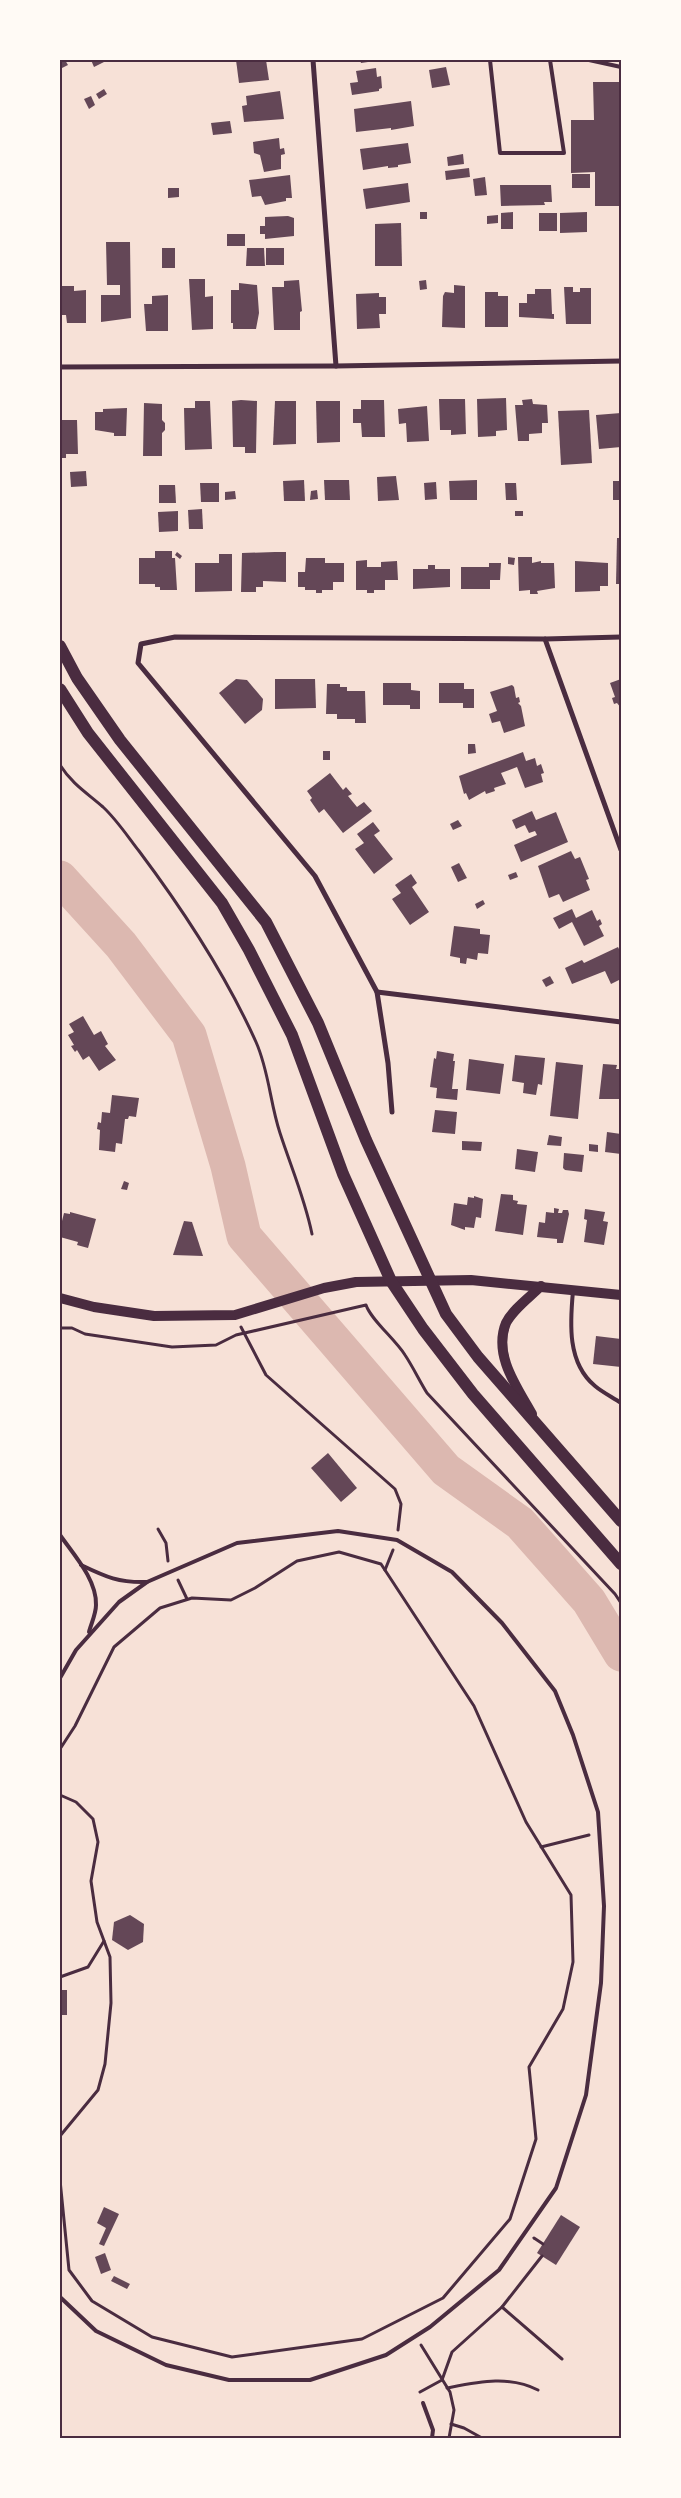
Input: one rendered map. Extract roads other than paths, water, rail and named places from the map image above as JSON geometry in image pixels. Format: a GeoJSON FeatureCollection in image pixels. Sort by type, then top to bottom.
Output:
{"type":"FeatureCollection","features":[{"type":"Feature","properties":{"kind":"main road"},"geometry":{"type":"LineString","coordinates":[[60,646],[77,678],[120,740],[266,922],[318,1023],[366,1140],[429,1281],[446,1314],[473,1350],[621,1521]]}},
{"type":"Feature","properties":{"kind":"main road"},"geometry":{"type":"LineString","coordinates":[[60,689],[88,733],[222,903],[249,950],[292,1034],[343,1174],[391,1281],[423,1329],[474,1394],[621,1564]]}},
{"type":"Feature","properties":{"kind":"main road"},"geometry":{"type":"LineString","coordinates":[[60,1298],[94,1307],[154,1316],[235,1315],[324,1288],[356,1282],[472,1280],[621,1294]]}},
{"type":"Feature","properties":{"kind":"main road"},"geometry":{"type":"LineString","coordinates":[[537,1423],[507,1368],[501,1343],[507,1322],[541,1286]]}},
{"type":"Feature","properties":{"kind":"street"},"geometry":{"type":"LineString","coordinates":[[313,60],[336,366]]}},
{"type":"Feature","properties":{"kind":"street"},"geometry":{"type":"LineString","coordinates":[[60,367],[336,366],[621,361]]}},
{"type":"Feature","properties":{"kind":"street"},"geometry":{"type":"LineString","coordinates":[[392,1112],[388,1064],[378,992],[316,876],[138,663],[142,644],[175,637],[545,639],[621,637]]}},
{"type":"Feature","properties":{"kind":"street"},"geometry":{"type":"LineString","coordinates":[[545,639],[621,850]]}},
{"type":"Feature","properties":{"kind":"street"},"geometry":{"type":"LineString","coordinates":[[378,992],[621,1022]]}},
{"type":"Feature","properties":{"kind":"lane"},"geometry":{"type":"LineString","coordinates":[[490,60],[500,153],[564,153],[550,60]]}},
{"type":"Feature","properties":{"kind":"lane"},"geometry":{"type":"LineString","coordinates":[[589,60],[621,67]]}},
{"type":"Feature","properties":{"kind":"lane"},"geometry":{"type":"LineString","coordinates":[[574,1289],[570,1322],[575,1358],[582,1373],[595,1386],[621,1402]]}},
{"type":"Feature","properties":{"kind":"lane"},"geometry":{"type":"LineString","coordinates":[[60,1678],[76,1650],[119,1602],[147,1582],[237,1543],[338,1531],[397,1540],[452,1572],[502,1622],[555,1691],[573,1735],[598,1812],[604,1906],[601,1983],[586,2095],[556,2188],[498,2270],[430,2327],[386,2355],[310,2380],[229,2380],[166,2365],[96,2331],[60,2297]]}},
{"type":"Feature","properties":{"kind":"lane"},"geometry":{"type":"LineString","coordinates":[[60,1535],[81,1565],[92,1585],[96,1605],[89,1634]]}},
{"type":"Feature","properties":{"kind":"lane"},"geometry":{"type":"LineString","coordinates":[[81,1565],[112,1580],[130,1583],[147,1582]]}},
{"type":"Feature","properties":{"kind":"lane"},"geometry":{"type":"LineString","coordinates":[[423,2403],[433,2430],[432,2438]]}},
{"type":"Feature","properties":{"kind":"waterway"},"geometry":{"type":"LineString","coordinates":[[60,878],[121,945],[189,1035],[228,1166],[244,1236],[446,1470],[520,1523],[589,1601],[621,1654]]}}]}
